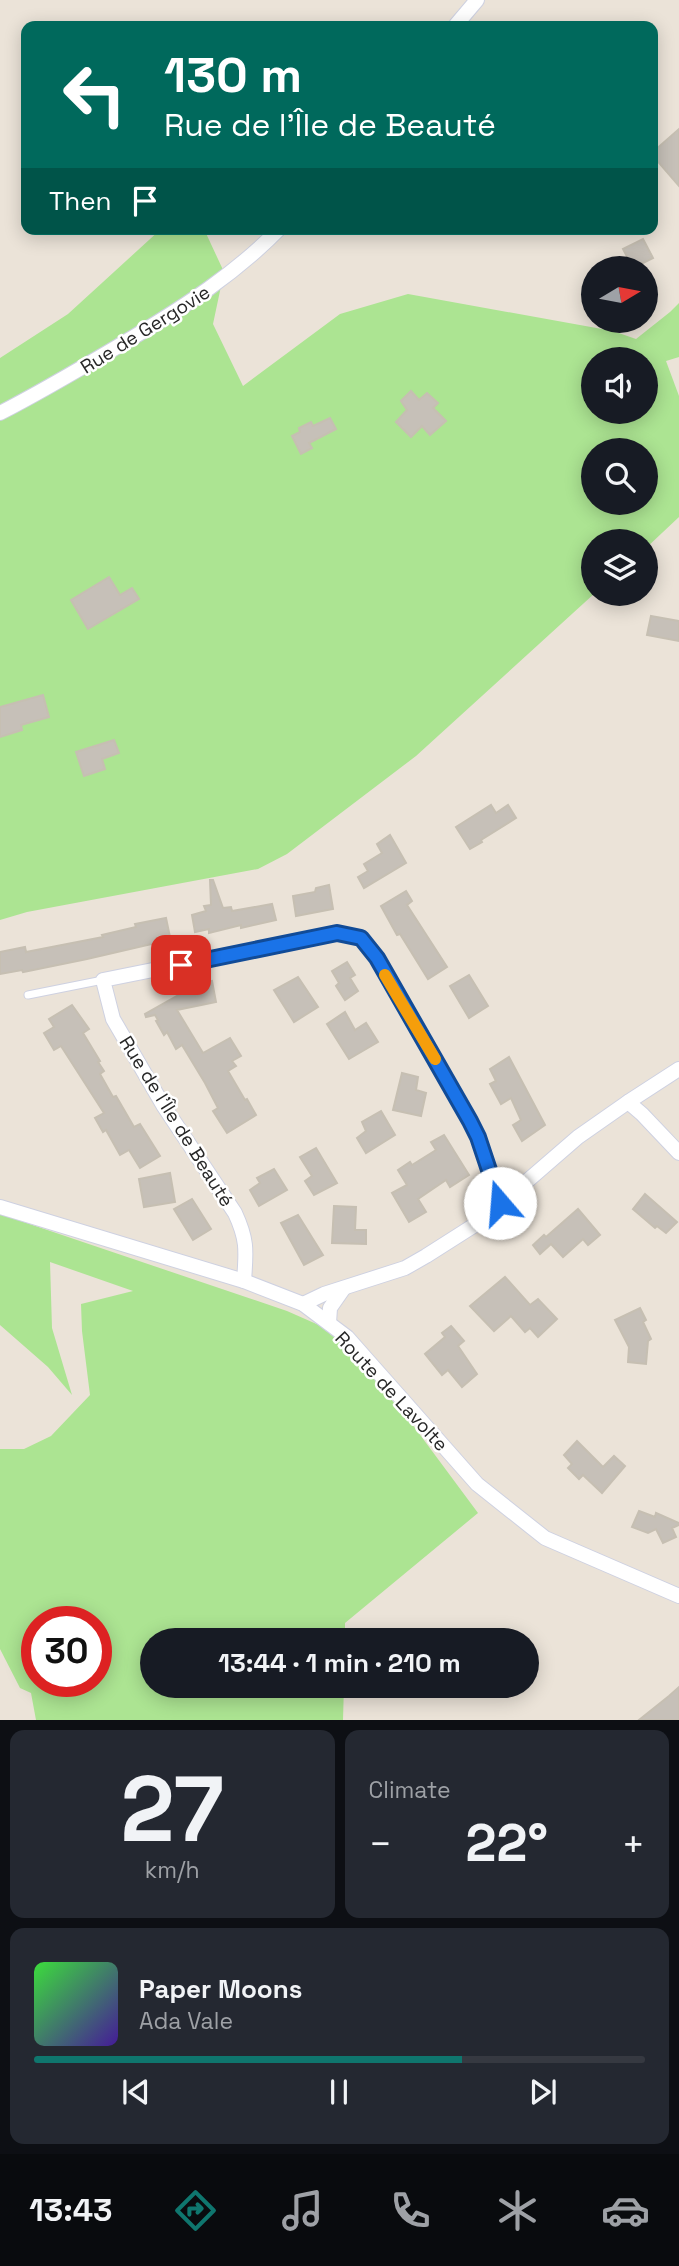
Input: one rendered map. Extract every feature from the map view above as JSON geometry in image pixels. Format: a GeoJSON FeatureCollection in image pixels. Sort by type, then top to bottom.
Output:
{"type":"FeatureCollection","features":[{"type":"Feature","properties":{"kind":"street"},"geometry":{"type":"LineString","coordinates":[[459,21],[477,0]]}},
{"type":"Feature","properties":{"kind":"street","name":"Rue de Gergovie"},"geometry":{"type":"LineString","coordinates":[[0,413],[59,382],[218,284],[273,235]]}},
{"type":"Feature","properties":{"kind":"street"},"geometry":{"type":"LineString","coordinates":[[103,980],[337,933],[361,938],[377,958],[470,1121],[500,1203]]}},
{"type":"Feature","properties":{"kind":"street","name":"Rue de l'Île de Beauté"},"geometry":{"type":"LineString","coordinates":[[103,980],[113,1019],[163,1105],[235,1213],[244,1232],[244,1281]]}},
{"type":"Feature","properties":{"kind":"street"},"geometry":{"type":"LineString","coordinates":[[303,1304],[315,1297],[405,1268],[481,1221],[565,1147],[679,1069]]}},
{"type":"Feature","properties":{"kind":"street"},"geometry":{"type":"LineString","coordinates":[[628,1102],[679,1153]]}},
{"type":"Feature","properties":{"kind":"street","name":"Route de Lavolte"},"geometry":{"type":"LineString","coordinates":[[0,1207],[244,1281],[303,1304],[347,1337],[477,1484],[499,1504],[545,1538],[679,1596]]}},
{"type":"Feature","properties":{"kind":"street"},"geometry":{"type":"LineString","coordinates":[[329,1323],[330,1308],[345,1287]]}},
{"type":"Feature","properties":{"kind":"lane"},"geometry":{"type":"LineString","coordinates":[[28,995],[103,980]]}},
{"type":"Feature","properties":{"kind":"green space"},"geometry":{"type":"Polygon","coordinates":[[[154,235],[207,235],[224,272],[213,324],[243,386],[340,314],[408,294],[581,325],[581,333],[619,333],[636,339],[644,333],[658,333],[658,322],[679,303],[679,357],[666,361],[679,396],[679,517],[658,537],[658,529],[581,529],[581,606],[416,756],[287,854],[258,869],[27,912],[0,920],[0,358],[68,314],[154,235]]]}},
{"type":"Feature","properties":{"kind":"green space"},"geometry":{"type":"Polygon","coordinates":[[[0,1214],[287,1311],[321,1326],[351,1352],[412,1424],[478,1513],[345,1623],[345,1628],[140,1628],[140,1698],[344,1698],[343,1720],[36,1720],[32,1697],[112,1697],[112,1606],[21,1606],[20,1688],[0,1649],[0,1449],[24,1449],[51,1436],[90,1395],[81,1304],[133,1291],[50,1262],[52,1328],[72,1395],[48,1367],[0,1325],[0,1214]]]}},
{"type":"Feature","properties":{"kind":"building"},"geometry":{"type":"Polygon","coordinates":[[[679,129],[679,186],[658,162],[658,148],[679,129]]]}},
{"type":"Feature","properties":{"kind":"building"},"geometry":{"type":"Polygon","coordinates":[[[643,239],[652,256],[627,256],[623,249],[643,239]]]}},
{"type":"Feature","properties":{"kind":"building"},"geometry":{"type":"Polygon","coordinates":[[[411,391],[419,400],[427,393],[438,403],[433,408],[446,421],[430,435],[422,426],[411,437],[396,422],[407,410],[401,401],[411,391]]]}},
{"type":"Feature","properties":{"kind":"building"},"geometry":{"type":"Polygon","coordinates":[[[330,418],[336,429],[309,443],[312,448],[301,454],[292,436],[300,432],[299,428],[311,422],[313,426],[330,418]]]}},
{"type":"Feature","properties":{"kind":"building"},"geometry":{"type":"Polygon","coordinates":[[[109,577],[120,595],[132,588],[139,599],[88,629],[71,600],[109,577]]]}},
{"type":"Feature","properties":{"kind":"building"},"geometry":{"type":"Polygon","coordinates":[[[651,616],[679,621],[679,641],[647,635],[651,616]]]}},
{"type":"Feature","properties":{"kind":"building"},"geometry":{"type":"Polygon","coordinates":[[[43,695],[49,717],[21,725],[22,730],[0,737],[0,707],[43,695]]]}},
{"type":"Feature","properties":{"kind":"building"},"geometry":{"type":"Polygon","coordinates":[[[114,740],[119,753],[102,759],[105,769],[84,776],[76,752],[114,740]]]}},
{"type":"Feature","properties":{"kind":"building"},"geometry":{"type":"Polygon","coordinates":[[[491,805],[496,813],[508,805],[516,818],[470,849],[456,827],[491,805]]]}},
{"type":"Feature","properties":{"kind":"building"},"geometry":{"type":"Polygon","coordinates":[[[390,835],[406,863],[364,888],[358,877],[368,871],[364,864],[382,853],[377,844],[390,835]]]}},
{"type":"Feature","properties":{"kind":"building"},"geometry":{"type":"Polygon","coordinates":[[[210,880],[213,880],[223,908],[231,907],[232,911],[272,904],[276,920],[209,933],[209,929],[195,932],[192,915],[206,911],[204,906],[211,905],[210,880]]]}},
{"type":"Feature","properties":{"kind":"building"},"geometry":{"type":"Polygon","coordinates":[[[329,885],[333,909],[296,916],[293,896],[315,892],[316,888],[329,885]]]}},
{"type":"Feature","properties":{"kind":"building"},"geometry":{"type":"Polygon","coordinates":[[[406,891],[412,901],[407,905],[447,967],[428,979],[400,934],[397,935],[381,906],[406,891]]]}},
{"type":"Feature","properties":{"kind":"building"},"geometry":{"type":"Polygon","coordinates":[[[166,918],[170,937],[159,940],[160,942],[23,972],[0,974],[0,952],[25,947],[26,952],[103,937],[102,935],[136,927],[135,924],[166,918]]]}},
{"type":"Feature","properties":{"kind":"building"},"geometry":{"type":"Polygon","coordinates":[[[347,962],[355,975],[350,978],[358,991],[345,1000],[336,986],[339,983],[332,971],[347,962]]]}},
{"type":"Feature","properties":{"kind":"building"},"geometry":{"type":"Polygon","coordinates":[[[469,975],[488,1006],[469,1018],[450,986],[469,975]]]}},
{"type":"Feature","properties":{"kind":"building"},"geometry":{"type":"Polygon","coordinates":[[[298,977],[318,1007],[294,1022],[274,990],[298,977]]]}},
{"type":"Feature","properties":{"kind":"building"},"geometry":{"type":"Polygon","coordinates":[[[212,981],[216,1002],[177,1010],[203,1053],[230,1038],[241,1056],[232,1061],[236,1066],[228,1071],[256,1115],[227,1133],[213,1111],[218,1108],[182,1045],[176,1049],[167,1032],[164,1035],[155,1015],[146,1017],[145,1014],[182,993],[181,988],[212,981]]]}},
{"type":"Feature","properties":{"kind":"building"},"geometry":{"type":"Polygon","coordinates":[[[72,1005],[89,1029],[83,1033],[100,1061],[98,1062],[104,1071],[100,1074],[113,1097],[116,1096],[134,1127],[140,1124],[160,1156],[140,1168],[129,1150],[120,1155],[106,1130],[103,1132],[95,1118],[104,1113],[61,1046],[54,1050],[44,1033],[54,1027],[49,1019],[72,1005]]]}},
{"type":"Feature","properties":{"kind":"building"},"geometry":{"type":"Polygon","coordinates":[[[345,1012],[355,1030],[366,1023],[378,1042],[349,1059],[327,1024],[345,1012]]]}},
{"type":"Feature","properties":{"kind":"building"},"geometry":{"type":"Polygon","coordinates":[[[509,1057],[545,1125],[522,1141],[513,1125],[521,1120],[511,1098],[501,1104],[490,1084],[496,1081],[490,1069],[509,1057]]]}},
{"type":"Feature","properties":{"kind":"building"},"geometry":{"type":"Polygon","coordinates":[[[402,1073],[418,1077],[416,1090],[426,1093],[421,1116],[393,1110],[402,1073]]]}},
{"type":"Feature","properties":{"kind":"building"},"geometry":{"type":"Polygon","coordinates":[[[381,1111],[395,1135],[366,1153],[357,1138],[366,1131],[362,1122],[381,1111]]]}},
{"type":"Feature","properties":{"kind":"building"},"geometry":{"type":"Polygon","coordinates":[[[444,1135],[469,1175],[450,1187],[446,1180],[418,1199],[426,1212],[409,1222],[392,1193],[407,1185],[398,1170],[436,1150],[431,1142],[444,1135]]]}},
{"type":"Feature","properties":{"kind":"building"},"geometry":{"type":"Polygon","coordinates":[[[316,1148],[337,1183],[314,1195],[305,1181],[312,1176],[300,1157],[316,1148]]]}},
{"type":"Feature","properties":{"kind":"building"},"geometry":{"type":"Polygon","coordinates":[[[274,1169],[287,1190],[259,1206],[250,1190],[260,1183],[257,1178],[274,1169]]]}},
{"type":"Feature","properties":{"kind":"building"},"geometry":{"type":"Polygon","coordinates":[[[170,1173],[175,1202],[144,1207],[139,1179],[170,1173]]]}},
{"type":"Feature","properties":{"kind":"building"},"geometry":{"type":"Polygon","coordinates":[[[645,1194],[677,1222],[666,1233],[657,1226],[655,1228],[633,1209],[645,1194]]]}},
{"type":"Feature","properties":{"kind":"building"},"geometry":{"type":"Polygon","coordinates":[[[192,1199],[211,1229],[193,1240],[174,1209],[192,1199]]]}},
{"type":"Feature","properties":{"kind":"building"},"geometry":{"type":"Polygon","coordinates":[[[334,1206],[356,1207],[355,1230],[366,1230],[366,1244],[332,1243],[334,1206]]]}},
{"type":"Feature","properties":{"kind":"building"},"geometry":{"type":"Polygon","coordinates":[[[578,1209],[600,1235],[588,1245],[583,1239],[563,1257],[551,1244],[540,1254],[533,1245],[578,1209]]]}},
{"type":"Feature","properties":{"kind":"building"},"geometry":{"type":"Polygon","coordinates":[[[298,1215],[323,1255],[304,1265],[281,1223],[298,1215]]]}},
{"type":"Feature","properties":{"kind":"building"},"geometry":{"type":"Polygon","coordinates":[[[505,1277],[530,1305],[538,1299],[557,1319],[538,1337],[530,1328],[525,1332],[511,1316],[494,1331],[470,1306],[505,1277]]]}},
{"type":"Feature","properties":{"kind":"building"},"geometry":{"type":"Polygon","coordinates":[[[640,1308],[651,1339],[648,1341],[646,1364],[628,1362],[629,1347],[615,1320],[640,1308]]]}},
{"type":"Feature","properties":{"kind":"building"},"geometry":{"type":"Polygon","coordinates":[[[451,1326],[464,1341],[458,1346],[477,1374],[462,1387],[448,1370],[442,1375],[425,1354],[445,1337],[442,1333],[451,1326]]]}},
{"type":"Feature","properties":{"kind":"building"},"geometry":{"type":"Polygon","coordinates":[[[577,1441],[603,1467],[614,1456],[625,1466],[602,1493],[583,1475],[579,1479],[568,1468],[572,1464],[564,1455],[577,1441]]]}},
{"type":"Feature","properties":{"kind":"building"},"geometry":{"type":"Polygon","coordinates":[[[639,1511],[655,1517],[656,1513],[679,1523],[672,1528],[676,1537],[663,1543],[656,1529],[648,1533],[632,1527],[639,1511]]]}},
{"type":"Feature","properties":{"kind":"building"},"geometry":{"type":"Polygon","coordinates":[[[679,1687],[679,1720],[639,1720],[669,1696],[679,1687]]]}},
{"type":"Feature","properties":{"kind":"slow traffic"},"geometry":{"type":"LineString","coordinates":[[385,975],[435,1059]]}},
{"type":"Feature","properties":{"kind":"route"},"geometry":{"type":"LineString","coordinates":[[181,965],[337,933],[361,938],[377,958],[470,1121],[500,1203]]}}]}
